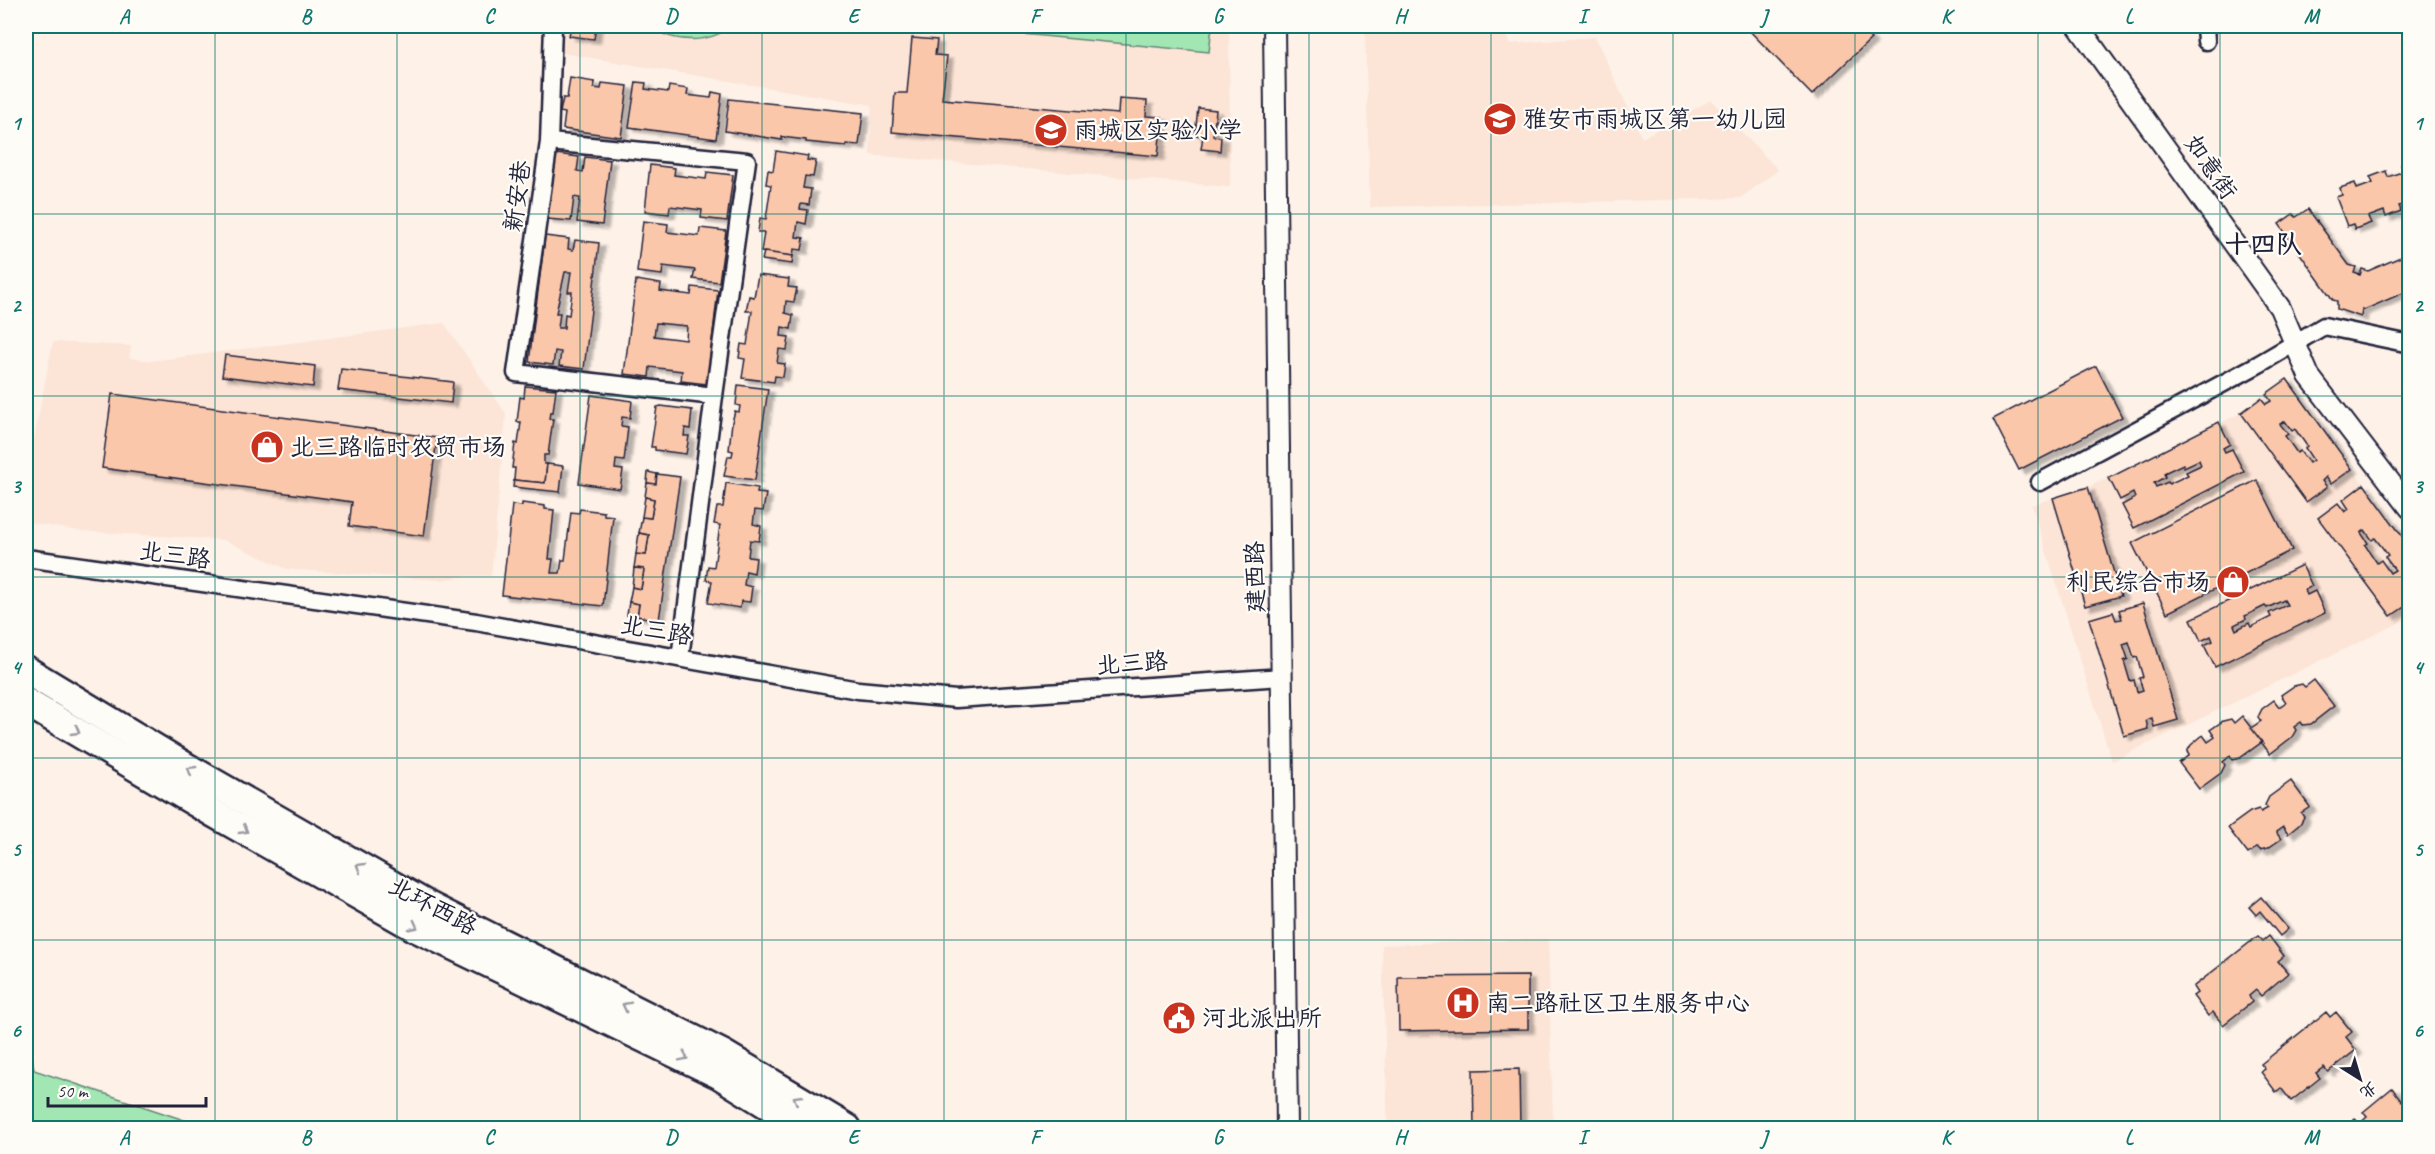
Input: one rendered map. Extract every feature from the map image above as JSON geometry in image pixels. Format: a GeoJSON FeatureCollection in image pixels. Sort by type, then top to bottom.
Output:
{"type":"FeatureCollection","features":[{"type":"Feature","properties":{"kind":"highway","name":"北环西路"},"geometry":{"type":"LineString","coordinates":[[26,670],[188,768],[427,905],[723,1054],[848,1128]]}},
{"type":"Feature","properties":{"kind":"highway","name":"北环西路"},"geometry":{"type":"LineString","coordinates":[[26,702],[215,814],[416,928],[718,1074],[805,1128]]}},
{"type":"Feature","properties":{"kind":"street","name":"新安巷"},"geometry":{"type":"LineString","coordinates":[[553,26],[549,142],[516,373],[714,396]]}},
{"type":"Feature","properties":{"kind":"street","name":"建西路"},"geometry":{"type":"LineString","coordinates":[[1274,26],[1287,1128]]}},
{"type":"Feature","properties":{"kind":"street","name":"如意街"},"geometry":{"type":"LineString","coordinates":[[2078,26],[2280,308],[2309,376],[2409,507]]}},
{"type":"Feature","properties":{"kind":"street"},"geometry":{"type":"LineString","coordinates":[[549,142],[747,161],[680,658]]}},
{"type":"Feature","properties":{"kind":"street"},"geometry":{"type":"LineString","coordinates":[[2040,482],[2324,326],[2409,344]]}},
{"type":"Feature","properties":{"kind":"street","name":"北三路"},"geometry":{"type":"LineString","coordinates":[[26,558],[476,622],[858,690],[956,699],[1282,677]]}},
{"type":"Feature","properties":{"kind":"shaded area","name":"雨城区实验小学"},"geometry":{"type":"Polygon","coordinates":[[[558,26],[1229,26],[1230,187],[870,155],[872,105],[557,52],[558,26]]]}},
{"type":"Feature","properties":{"kind":"shaded area","name":"雅安市雨城区第一幼儿园"},"geometry":{"type":"Polygon","coordinates":[[[1365,26],[1505,26],[1509,44],[1595,37],[1642,138],[1711,100],[1778,170],[1740,198],[1370,207],[1365,26]]]}},
{"type":"Feature","properties":{"kind":"shaded area","name":"北三路临时农贸市场"},"geometry":{"type":"Polygon","coordinates":[[[444,323],[506,414],[491,576],[467,576],[440,580],[287,569],[224,540],[81,531],[26,522],[26,480],[53,342],[131,346],[129,358],[152,361],[444,323]]]}},
{"type":"Feature","properties":{"kind":"shaded area","name":"利民综合市场"},"geometry":{"type":"Polygon","coordinates":[[[2287,379],[2409,547],[2409,618],[2112,761],[2032,505],[2109,478],[2241,413],[2287,379]]]}},
{"type":"Feature","properties":{"kind":"shaded area"},"geometry":{"type":"Polygon","coordinates":[[[1548,939],[1553,1128],[1388,1128],[1382,945],[1548,939]]]}},
{"type":"Feature","properties":{"kind":"green space"},"geometry":{"type":"Polygon","coordinates":[[[649,26],[732,26],[712,36],[691,40],[669,36],[649,26]]]}},
{"type":"Feature","properties":{"kind":"green space"},"geometry":{"type":"Polygon","coordinates":[[[939,26],[1212,26],[1209,52],[939,26]]]}},
{"type":"Feature","properties":{"kind":"green space"},"geometry":{"type":"Polygon","coordinates":[[[26,1013],[34,1070],[208,1128],[26,1128],[26,1013]]]}},
{"type":"Feature","properties":{"kind":"building"},"geometry":{"type":"Polygon","coordinates":[[[571,26],[596,26],[594,39],[569,36],[571,26]]]}},
{"type":"Feature","properties":{"kind":"building"},"geometry":{"type":"Polygon","coordinates":[[[1745,26],[1858,26],[1871,39],[1812,95],[1745,26]]]}},
{"type":"Feature","properties":{"kind":"building"},"geometry":{"type":"Polygon","coordinates":[[[912,38],[937,40],[935,55],[947,56],[942,99],[1118,114],[1119,99],[1147,101],[1146,116],[1162,117],[1158,156],[892,132],[895,93],[907,93],[912,38]]]}},
{"type":"Feature","properties":{"kind":"building"},"geometry":{"type":"Polygon","coordinates":[[[570,78],[595,82],[594,88],[601,89],[602,83],[628,86],[621,137],[563,129],[565,113],[560,112],[563,98],[567,98],[570,78]]]}},
{"type":"Feature","properties":{"kind":"building"},"geometry":{"type":"Polygon","coordinates":[[[636,82],[646,83],[645,89],[668,92],[669,86],[688,89],[687,95],[711,98],[712,92],[722,94],[716,139],[629,127],[636,82]]]}},
{"type":"Feature","properties":{"kind":"building"},"geometry":{"type":"Polygon","coordinates":[[[729,99],[863,113],[859,145],[806,142],[806,140],[782,137],[782,140],[725,131],[729,99]]]}},
{"type":"Feature","properties":{"kind":"building"},"geometry":{"type":"Polygon","coordinates":[[[1198,108],[1216,110],[1213,136],[1221,137],[1220,151],[1201,149],[1203,136],[1195,135],[1198,108]]]}},
{"type":"Feature","properties":{"kind":"building"},"geometry":{"type":"Polygon","coordinates":[[[776,151],[808,156],[807,160],[816,161],[813,177],[805,176],[803,188],[811,189],[809,205],[801,204],[800,209],[808,210],[806,224],[798,222],[796,237],[804,238],[802,250],[794,249],[793,256],[761,252],[764,232],[758,232],[760,218],[766,219],[771,185],[766,184],[768,170],[773,171],[776,151]]]}},
{"type":"Feature","properties":{"kind":"building"},"geometry":{"type":"Polygon","coordinates":[[[556,154],[579,157],[577,171],[583,172],[585,157],[610,160],[602,225],[577,222],[580,198],[574,197],[571,221],[547,219],[556,154]]]}},
{"type":"Feature","properties":{"kind":"building"},"geometry":{"type":"Polygon","coordinates":[[[2410,162],[2410,202],[2399,206],[2401,211],[2386,217],[2384,211],[2368,217],[2371,223],[2355,229],[2353,224],[2347,226],[2336,197],[2342,195],[2340,188],[2355,183],[2357,189],[2373,183],[2370,177],[2386,171],[2388,177],[2404,171],[2401,165],[2410,162]]]}},
{"type":"Feature","properties":{"kind":"building"},"geometry":{"type":"Polygon","coordinates":[[[650,165],[675,168],[674,175],[706,179],[707,172],[733,175],[727,221],[701,218],[702,210],[670,206],[669,214],[645,211],[650,165]]]}},
{"type":"Feature","properties":{"kind":"building"},"geometry":{"type":"Polygon","coordinates":[[[2308,209],[2349,265],[2356,267],[2354,273],[2360,275],[2362,269],[2368,271],[2410,253],[2410,290],[2362,309],[2361,317],[2337,309],[2337,301],[2333,300],[2279,224],[2293,214],[2296,217],[2308,209]]]}},
{"type":"Feature","properties":{"kind":"building"},"geometry":{"type":"Polygon","coordinates":[[[643,221],[668,224],[667,232],[699,236],[700,228],[726,231],[719,282],[693,279],[695,270],[663,266],[662,275],[637,272],[643,221]]]}},
{"type":"Feature","properties":{"kind":"building"},"geometry":{"type":"Polygon","coordinates":[[[545,236],[569,239],[568,249],[573,250],[575,240],[599,243],[584,369],[559,366],[561,352],[555,351],[553,365],[529,362],[545,236]],[[565,272],[556,313],[560,313],[558,328],[564,328],[565,314],[569,315],[572,292],[568,292],[571,272],[565,272]]]}},
{"type":"Feature","properties":{"kind":"building"},"geometry":{"type":"Polygon","coordinates":[[[764,252],[793,256],[792,264],[762,260],[764,252]]]}},
{"type":"Feature","properties":{"kind":"building"},"geometry":{"type":"Polygon","coordinates":[[[758,275],[789,279],[788,287],[797,288],[794,302],[786,301],[785,313],[793,315],[791,329],[782,327],[781,336],[789,337],[787,350],[779,349],[777,363],[785,364],[783,377],[775,376],[774,382],[742,378],[745,359],[739,358],[741,344],[747,345],[752,311],[746,311],[749,296],[754,297],[758,275]]]}},
{"type":"Feature","properties":{"kind":"building"},"geometry":{"type":"Polygon","coordinates":[[[636,280],[661,284],[660,291],[691,295],[692,287],[718,290],[707,384],[681,381],[682,371],[650,367],[649,377],[624,374],[636,280]],[[656,323],[654,336],[686,340],[687,326],[656,323]]]}},
{"type":"Feature","properties":{"kind":"building"},"geometry":{"type":"Polygon","coordinates":[[[225,355],[315,366],[313,387],[222,376],[225,355]]]}},
{"type":"Feature","properties":{"kind":"building"},"geometry":{"type":"Polygon","coordinates":[[[2096,366],[2122,417],[2019,470],[1993,419],[2096,366]]]}},
{"type":"Feature","properties":{"kind":"building"},"geometry":{"type":"Polygon","coordinates":[[[341,369],[453,382],[451,403],[338,390],[341,369]]]}},
{"type":"Feature","properties":{"kind":"building"},"geometry":{"type":"Polygon","coordinates":[[[2287,379],[2352,469],[2331,484],[2326,477],[2322,481],[2327,487],[2306,502],[2241,413],[2261,398],[2266,404],[2271,401],[2266,394],[2287,379]],[[2285,421],[2280,424],[2288,434],[2285,436],[2297,453],[2300,451],[2309,463],[2313,460],[2305,448],[2307,446],[2295,429],[2292,431],[2285,421]]]}},
{"type":"Feature","properties":{"kind":"building"},"geometry":{"type":"Polygon","coordinates":[[[738,385],[768,389],[755,480],[724,476],[728,456],[732,456],[733,451],[729,450],[732,422],[735,411],[739,412],[740,406],[736,405],[738,385]]]}},
{"type":"Feature","properties":{"kind":"building"},"geometry":{"type":"Polygon","coordinates":[[[525,386],[556,389],[553,412],[550,412],[549,419],[553,419],[548,455],[544,455],[544,464],[547,464],[545,483],[514,480],[515,468],[512,468],[515,443],[518,444],[521,422],[517,422],[520,397],[524,398],[525,386]]]}},
{"type":"Feature","properties":{"kind":"building"},"geometry":{"type":"Polygon","coordinates":[[[112,394],[437,438],[424,536],[349,526],[352,502],[102,468],[112,394]]]}},
{"type":"Feature","properties":{"kind":"building"},"geometry":{"type":"Polygon","coordinates":[[[591,395],[632,401],[630,418],[622,417],[621,426],[628,427],[624,461],[616,460],[615,469],[623,470],[620,489],[579,483],[591,395]]]}},
{"type":"Feature","properties":{"kind":"building"},"geometry":{"type":"Polygon","coordinates":[[[657,407],[692,410],[690,429],[685,428],[684,436],[689,436],[686,454],[655,450],[655,447],[651,447],[657,407]]]}},
{"type":"Feature","properties":{"kind":"building"},"geometry":{"type":"Polygon","coordinates":[[[2219,422],[2230,444],[2223,448],[2225,452],[2232,449],[2244,472],[2134,528],[2122,505],[2135,498],[2133,493],[2120,500],[2109,478],[2219,422]],[[2199,460],[2184,467],[2183,464],[2164,473],[2165,477],[2154,483],[2156,487],[2168,482],[2169,484],[2188,475],[2186,472],[2201,465],[2199,460]]]}},
{"type":"Feature","properties":{"kind":"building"},"geometry":{"type":"Polygon","coordinates":[[[547,464],[563,466],[560,492],[513,487],[514,480],[545,483],[547,464]]]}},
{"type":"Feature","properties":{"kind":"building"},"geometry":{"type":"Polygon","coordinates":[[[648,472],[657,474],[656,484],[647,483],[648,472]]]}},
{"type":"Feature","properties":{"kind":"building"},"geometry":{"type":"Polygon","coordinates":[[[657,474],[680,477],[659,620],[637,616],[639,604],[629,602],[632,587],[641,589],[644,569],[634,568],[636,554],[646,555],[649,535],[639,533],[642,517],[651,518],[654,499],[645,497],[647,483],[656,484],[657,474]]]}},
{"type":"Feature","properties":{"kind":"building"},"geometry":{"type":"Polygon","coordinates":[[[2257,480],[2292,550],[2167,613],[2132,543],[2257,480]]]}},
{"type":"Feature","properties":{"kind":"building"},"geometry":{"type":"Polygon","coordinates":[[[726,483],[758,488],[757,493],[766,494],[763,511],[755,510],[753,524],[761,526],[759,541],[750,540],[748,557],[756,558],[754,573],[746,571],[744,585],[752,587],[750,602],[741,601],[740,608],[708,603],[712,581],[706,580],[708,566],[714,567],[720,525],[714,524],[717,507],[723,507],[726,483]]]}},
{"type":"Feature","properties":{"kind":"building"},"geometry":{"type":"Polygon","coordinates":[[[2364,484],[2410,547],[2410,591],[2405,594],[2410,603],[2391,616],[2318,518],[2338,503],[2345,512],[2349,509],[2343,500],[2364,484]],[[2365,530],[2361,533],[2368,543],[2365,545],[2377,563],[2381,560],[2390,573],[2395,570],[2385,557],[2388,555],[2375,538],[2372,540],[2365,530]]]}},
{"type":"Feature","properties":{"kind":"building"},"geometry":{"type":"Polygon","coordinates":[[[2088,487],[2121,596],[2085,606],[2053,498],[2088,487]]]}},
{"type":"Feature","properties":{"kind":"building"},"geometry":{"type":"Polygon","coordinates":[[[645,497],[654,499],[651,518],[642,517],[645,497]]]}},
{"type":"Feature","properties":{"kind":"building"},"geometry":{"type":"Polygon","coordinates":[[[522,503],[545,506],[545,509],[554,510],[549,559],[553,559],[551,573],[560,573],[562,560],[565,560],[571,512],[579,513],[580,509],[604,512],[604,515],[613,516],[603,606],[502,595],[512,505],[522,506],[522,503]]]}},
{"type":"Feature","properties":{"kind":"building"},"geometry":{"type":"Polygon","coordinates":[[[639,533],[649,535],[646,555],[636,554],[639,533]]]}},
{"type":"Feature","properties":{"kind":"building"},"geometry":{"type":"Polygon","coordinates":[[[2302,565],[2312,586],[2305,590],[2307,595],[2315,591],[2325,613],[2215,667],[2204,645],[2213,641],[2211,636],[2201,641],[2191,619],[2302,565]],[[2284,600],[2267,608],[2265,606],[2245,616],[2246,619],[2234,625],[2236,630],[2249,623],[2251,627],[2271,617],[2269,613],[2287,605],[2284,600]]]}},
{"type":"Feature","properties":{"kind":"building"},"geometry":{"type":"Polygon","coordinates":[[[634,568],[644,569],[641,589],[632,587],[634,568]]]}},
{"type":"Feature","properties":{"kind":"building"},"geometry":{"type":"Polygon","coordinates":[[[629,602],[639,604],[637,616],[627,615],[629,602]]]}},
{"type":"Feature","properties":{"kind":"building"},"geometry":{"type":"Polygon","coordinates":[[[2143,603],[2178,720],[2154,727],[2152,718],[2146,720],[2148,729],[2124,736],[2089,619],[2113,612],[2116,620],[2122,619],[2119,610],[2143,603]],[[2129,642],[2123,644],[2128,659],[2124,661],[2130,681],[2134,680],[2137,692],[2143,690],[2139,678],[2143,677],[2137,657],[2134,658],[2129,642]]]}},
{"type":"Feature","properties":{"kind":"building"},"geometry":{"type":"Polygon","coordinates":[[[2314,680],[2334,706],[2311,724],[2303,725],[2301,722],[2294,727],[2296,730],[2292,737],[2270,754],[2251,728],[2261,721],[2258,717],[2262,709],[2274,700],[2279,707],[2286,702],[2281,695],[2294,686],[2302,684],[2305,687],[2314,680]]]}},
{"type":"Feature","properties":{"kind":"building"},"geometry":{"type":"Polygon","coordinates":[[[2242,716],[2262,742],[2240,758],[2232,760],[2230,756],[2223,762],[2225,765],[2221,773],[2199,789],[2179,763],[2189,755],[2187,752],[2191,745],[2203,735],[2208,742],[2215,737],[2210,730],[2223,721],[2231,719],[2234,723],[2242,716]]]}},
{"type":"Feature","properties":{"kind":"building"},"geometry":{"type":"Polygon","coordinates":[[[2291,781],[2310,807],[2301,813],[2304,817],[2300,824],[2288,834],[2283,827],[2276,832],[2281,839],[2268,848],[2260,850],[2257,847],[2248,854],[2228,828],[2250,812],[2259,809],[2261,812],[2268,808],[2265,805],[2269,797],[2291,781]]]}},
{"type":"Feature","properties":{"kind":"building"},"geometry":{"type":"Polygon","coordinates":[[[2261,897],[2288,929],[2280,936],[2260,911],[2256,915],[2249,907],[2261,897]]]}},
{"type":"Feature","properties":{"kind":"building"},"geometry":{"type":"Polygon","coordinates":[[[2258,936],[2263,941],[2269,936],[2284,956],[2278,961],[2288,973],[2261,996],[2256,990],[2249,996],[2252,1002],[2223,1025],[2213,1012],[2208,1016],[2193,996],[2197,993],[2193,987],[2258,936]]]}},
{"type":"Feature","properties":{"kind":"building","name":"南二路社区卫生服务中心"},"geometry":{"type":"Polygon","coordinates":[[[1528,976],[1528,1029],[1399,1031],[1398,977],[1528,976]]]}},
{"type":"Feature","properties":{"kind":"building"},"geometry":{"type":"Polygon","coordinates":[[[2326,1012],[2330,1017],[2336,1012],[2352,1032],[2346,1037],[2356,1050],[2328,1072],[2324,1067],[2316,1073],[2320,1078],[2291,1101],[2281,1088],[2276,1092],[2261,1072],[2265,1069],[2261,1064],[2326,1012]]]}},
{"type":"Feature","properties":{"kind":"building"},"geometry":{"type":"Polygon","coordinates":[[[1519,1069],[1520,1128],[1474,1128],[1473,1070],[1519,1069]]]}},
{"type":"Feature","properties":{"kind":"building"},"geometry":{"type":"Polygon","coordinates":[[[2392,1088],[2402,1101],[2407,1097],[2410,1101],[2410,1128],[2343,1128],[2355,1118],[2359,1124],[2367,1117],[2363,1112],[2392,1088]]]}},
{"type":"Feature","properties":{"kind":"place","name":"雅安市雨城区第一幼儿园"},"geometry":{"type":"Point","coordinates":[1500,119]}},
{"type":"Feature","properties":{"kind":"place","name":"雨城区实验小学"},"geometry":{"type":"Point","coordinates":[1051,130]}},
{"type":"Feature","properties":{"kind":"place","name":"北三路临时农贸市场"},"geometry":{"type":"Point","coordinates":[267,447]}},
{"type":"Feature","properties":{"kind":"place","name":"利民综合市场"},"geometry":{"type":"Point","coordinates":[2233,582]}},
{"type":"Feature","properties":{"kind":"place","name":"南二路社区卫生服务中心"},"geometry":{"type":"Point","coordinates":[1463,1003]}},
{"type":"Feature","properties":{"kind":"place","name":"河北派出所"},"geometry":{"type":"Point","coordinates":[1179,1018]}},
{"type":"Feature","properties":{"kind":"district","name":"十四队"},"geometry":{"type":"Point","coordinates":[2263,244]}}]}
